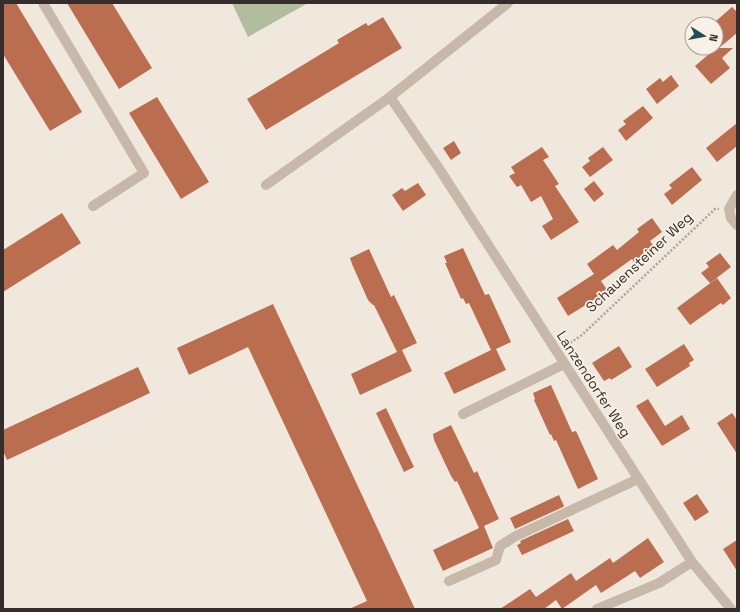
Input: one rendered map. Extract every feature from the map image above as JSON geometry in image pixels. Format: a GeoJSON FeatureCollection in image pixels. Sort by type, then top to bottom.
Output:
{"type":"FeatureCollection","features":[{"type":"Feature","properties":{"kind":"street"},"geometry":{"type":"LineString","coordinates":[[43,3],[144,174],[93,206]]}},
{"type":"Feature","properties":{"kind":"street"},"geometry":{"type":"LineString","coordinates":[[266,185],[390,97],[508,3]]}},
{"type":"Feature","properties":{"kind":"street","name":"Lanzendorfer Weg"},"geometry":{"type":"LineString","coordinates":[[390,97],[440,170],[692,562],[730,609]]}},
{"type":"Feature","properties":{"kind":"street"},"geometry":{"type":"LineString","coordinates":[[737,195],[729,209],[731,218],[737,225]]}},
{"type":"Feature","properties":{"kind":"street"},"geometry":{"type":"LineString","coordinates":[[464,414],[564,364]]}},
{"type":"Feature","properties":{"kind":"street"},"geometry":{"type":"LineString","coordinates":[[449,581],[496,560],[500,546],[516,536],[638,479]]}},
{"type":"Feature","properties":{"kind":"street"},"geometry":{"type":"LineString","coordinates":[[597,609],[659,583],[692,562]]}},
{"type":"Feature","properties":{"kind":"path","name":"Schauensteiner Weg"},"geometry":{"type":"LineString","coordinates":[[556,352],[582,334],[715,210],[729,209]]}},
{"type":"Feature","properties":{"kind":"green space"},"geometry":{"type":"Polygon","coordinates":[[[232,3],[308,3],[248,37],[232,3]]]}},
{"type":"Feature","properties":{"kind":"building"},"geometry":{"type":"Polygon","coordinates":[[[3,3],[16,3],[82,112],[50,131],[3,54],[3,3]]]}},
{"type":"Feature","properties":{"kind":"building"},"geometry":{"type":"Polygon","coordinates":[[[67,3],[112,3],[152,68],[119,89],[67,3]]]}},
{"type":"Feature","properties":{"kind":"building"},"geometry":{"type":"Polygon","coordinates":[[[732,7],[737,12],[737,33],[724,44],[724,16],[722,16],[732,7]]]}},
{"type":"Feature","properties":{"kind":"building"},"geometry":{"type":"Polygon","coordinates":[[[383,17],[402,48],[266,130],[247,99],[339,43],[337,40],[366,23],[368,26],[383,17]]]}},
{"type":"Feature","properties":{"kind":"building"},"geometry":{"type":"Polygon","coordinates":[[[724,48],[733,48],[722,58],[730,68],[711,84],[695,66],[707,56],[724,56],[724,48]]]}},
{"type":"Feature","properties":{"kind":"building"},"geometry":{"type":"Polygon","coordinates":[[[671,75],[679,86],[657,104],[646,89],[660,78],[663,82],[671,75]]]}},
{"type":"Feature","properties":{"kind":"building"},"geometry":{"type":"Polygon","coordinates":[[[157,97],[209,182],[181,199],[129,113],[157,97]]]}},
{"type":"Feature","properties":{"kind":"building"},"geometry":{"type":"Polygon","coordinates":[[[643,106],[653,118],[626,141],[618,130],[626,124],[623,121],[643,106]]]}},
{"type":"Feature","properties":{"kind":"building"},"geometry":{"type":"Polygon","coordinates":[[[737,123],[737,146],[717,162],[706,148],[737,123]]]}},
{"type":"Feature","properties":{"kind":"building"},"geometry":{"type":"Polygon","coordinates":[[[454,141],[461,153],[451,160],[443,148],[454,141]]]}},
{"type":"Feature","properties":{"kind":"building"},"geometry":{"type":"Polygon","coordinates":[[[542,147],[549,157],[543,160],[559,184],[555,186],[579,222],[551,240],[542,226],[553,219],[541,196],[531,202],[521,185],[517,187],[509,176],[515,173],[511,167],[542,147]]]}},
{"type":"Feature","properties":{"kind":"building"},"geometry":{"type":"Polygon","coordinates":[[[603,147],[613,160],[590,177],[582,167],[590,161],[588,158],[603,147]]]}},
{"type":"Feature","properties":{"kind":"building"},"geometry":{"type":"Polygon","coordinates":[[[692,167],[702,180],[672,205],[664,194],[672,188],[669,185],[692,167]]]}},
{"type":"Feature","properties":{"kind":"building"},"geometry":{"type":"Polygon","coordinates":[[[594,181],[604,194],[594,202],[584,189],[594,181]]]}},
{"type":"Feature","properties":{"kind":"building"},"geometry":{"type":"Polygon","coordinates":[[[418,183],[426,195],[403,211],[392,195],[402,188],[405,191],[418,183]]]}},
{"type":"Feature","properties":{"kind":"building"},"geometry":{"type":"Polygon","coordinates":[[[62,213],[81,243],[3,292],[3,250],[62,213]]]}},
{"type":"Feature","properties":{"kind":"building"},"geometry":{"type":"Polygon","coordinates":[[[652,218],[662,232],[650,241],[653,245],[643,253],[645,256],[635,263],[632,259],[601,281],[608,291],[568,316],[557,298],[594,274],[587,264],[613,245],[617,250],[639,232],[637,229],[652,218]]]}},
{"type":"Feature","properties":{"kind":"building"},"geometry":{"type":"Polygon","coordinates":[[[463,248],[485,295],[489,294],[511,342],[496,349],[506,370],[454,394],[444,373],[491,350],[469,303],[466,304],[463,298],[461,299],[445,263],[447,263],[444,256],[463,248]]]}},
{"type":"Feature","properties":{"kind":"building"},"geometry":{"type":"Polygon","coordinates":[[[369,249],[391,297],[394,295],[417,343],[402,350],[412,371],[360,395],[351,374],[397,352],[374,305],[368,300],[350,258],[369,249]]]}},
{"type":"Feature","properties":{"kind":"building"},"geometry":{"type":"Polygon","coordinates":[[[720,253],[731,267],[710,283],[701,273],[709,267],[706,263],[720,253]]]}},
{"type":"Feature","properties":{"kind":"building"},"geometry":{"type":"Polygon","coordinates":[[[717,278],[731,298],[723,305],[721,303],[690,325],[677,308],[717,278]]]}},
{"type":"Feature","properties":{"kind":"building"},"geometry":{"type":"Polygon","coordinates":[[[273,304],[415,609],[349,609],[367,601],[248,347],[189,375],[177,348],[273,304]]]}},
{"type":"Feature","properties":{"kind":"building"},"geometry":{"type":"Polygon","coordinates":[[[684,344],[694,360],[689,363],[690,366],[657,387],[645,369],[684,344]]]}},
{"type":"Feature","properties":{"kind":"building"},"geometry":{"type":"Polygon","coordinates":[[[619,346],[632,367],[611,380],[610,378],[604,381],[592,363],[619,346]]]}},
{"type":"Feature","properties":{"kind":"building"},"geometry":{"type":"Polygon","coordinates":[[[138,367],[150,393],[7,460],[3,451],[3,430],[138,367]]]}},
{"type":"Feature","properties":{"kind":"building"},"geometry":{"type":"Polygon","coordinates":[[[551,385],[572,432],[576,431],[598,479],[578,489],[556,440],[554,441],[551,434],[550,435],[534,400],[533,393],[551,385]]]}},
{"type":"Feature","properties":{"kind":"building"},"geometry":{"type":"Polygon","coordinates":[[[648,399],[665,426],[682,415],[690,429],[662,446],[636,406],[648,399]]]}},
{"type":"Feature","properties":{"kind":"building"},"geometry":{"type":"Polygon","coordinates":[[[386,408],[414,467],[404,472],[376,413],[386,408]]]}},
{"type":"Feature","properties":{"kind":"building"},"geometry":{"type":"Polygon","coordinates":[[[732,413],[737,420],[737,454],[717,423],[732,413]]]}},
{"type":"Feature","properties":{"kind":"building"},"geometry":{"type":"Polygon","coordinates":[[[451,425],[474,473],[477,471],[499,519],[484,526],[493,548],[443,571],[433,550],[479,528],[457,481],[455,482],[451,476],[434,440],[433,434],[451,425]]]}},
{"type":"Feature","properties":{"kind":"building"},"geometry":{"type":"Polygon","coordinates":[[[697,494],[709,512],[695,521],[683,503],[697,494]]]}},
{"type":"Feature","properties":{"kind":"building"},"geometry":{"type":"Polygon","coordinates":[[[559,495],[564,506],[563,507],[515,529],[510,518],[559,495]]]}},
{"type":"Feature","properties":{"kind":"building"},"geometry":{"type":"Polygon","coordinates":[[[568,519],[574,531],[522,555],[517,545],[521,543],[520,541],[568,519]]]}},
{"type":"Feature","properties":{"kind":"building"},"geometry":{"type":"Polygon","coordinates":[[[648,538],[664,562],[640,578],[635,571],[601,593],[596,585],[562,609],[556,600],[544,609],[500,609],[530,589],[536,597],[571,573],[576,581],[610,558],[613,563],[648,538]]]}},
{"type":"Feature","properties":{"kind":"building"},"geometry":{"type":"Polygon","coordinates":[[[737,540],[737,571],[723,549],[737,540]]]}}]}
